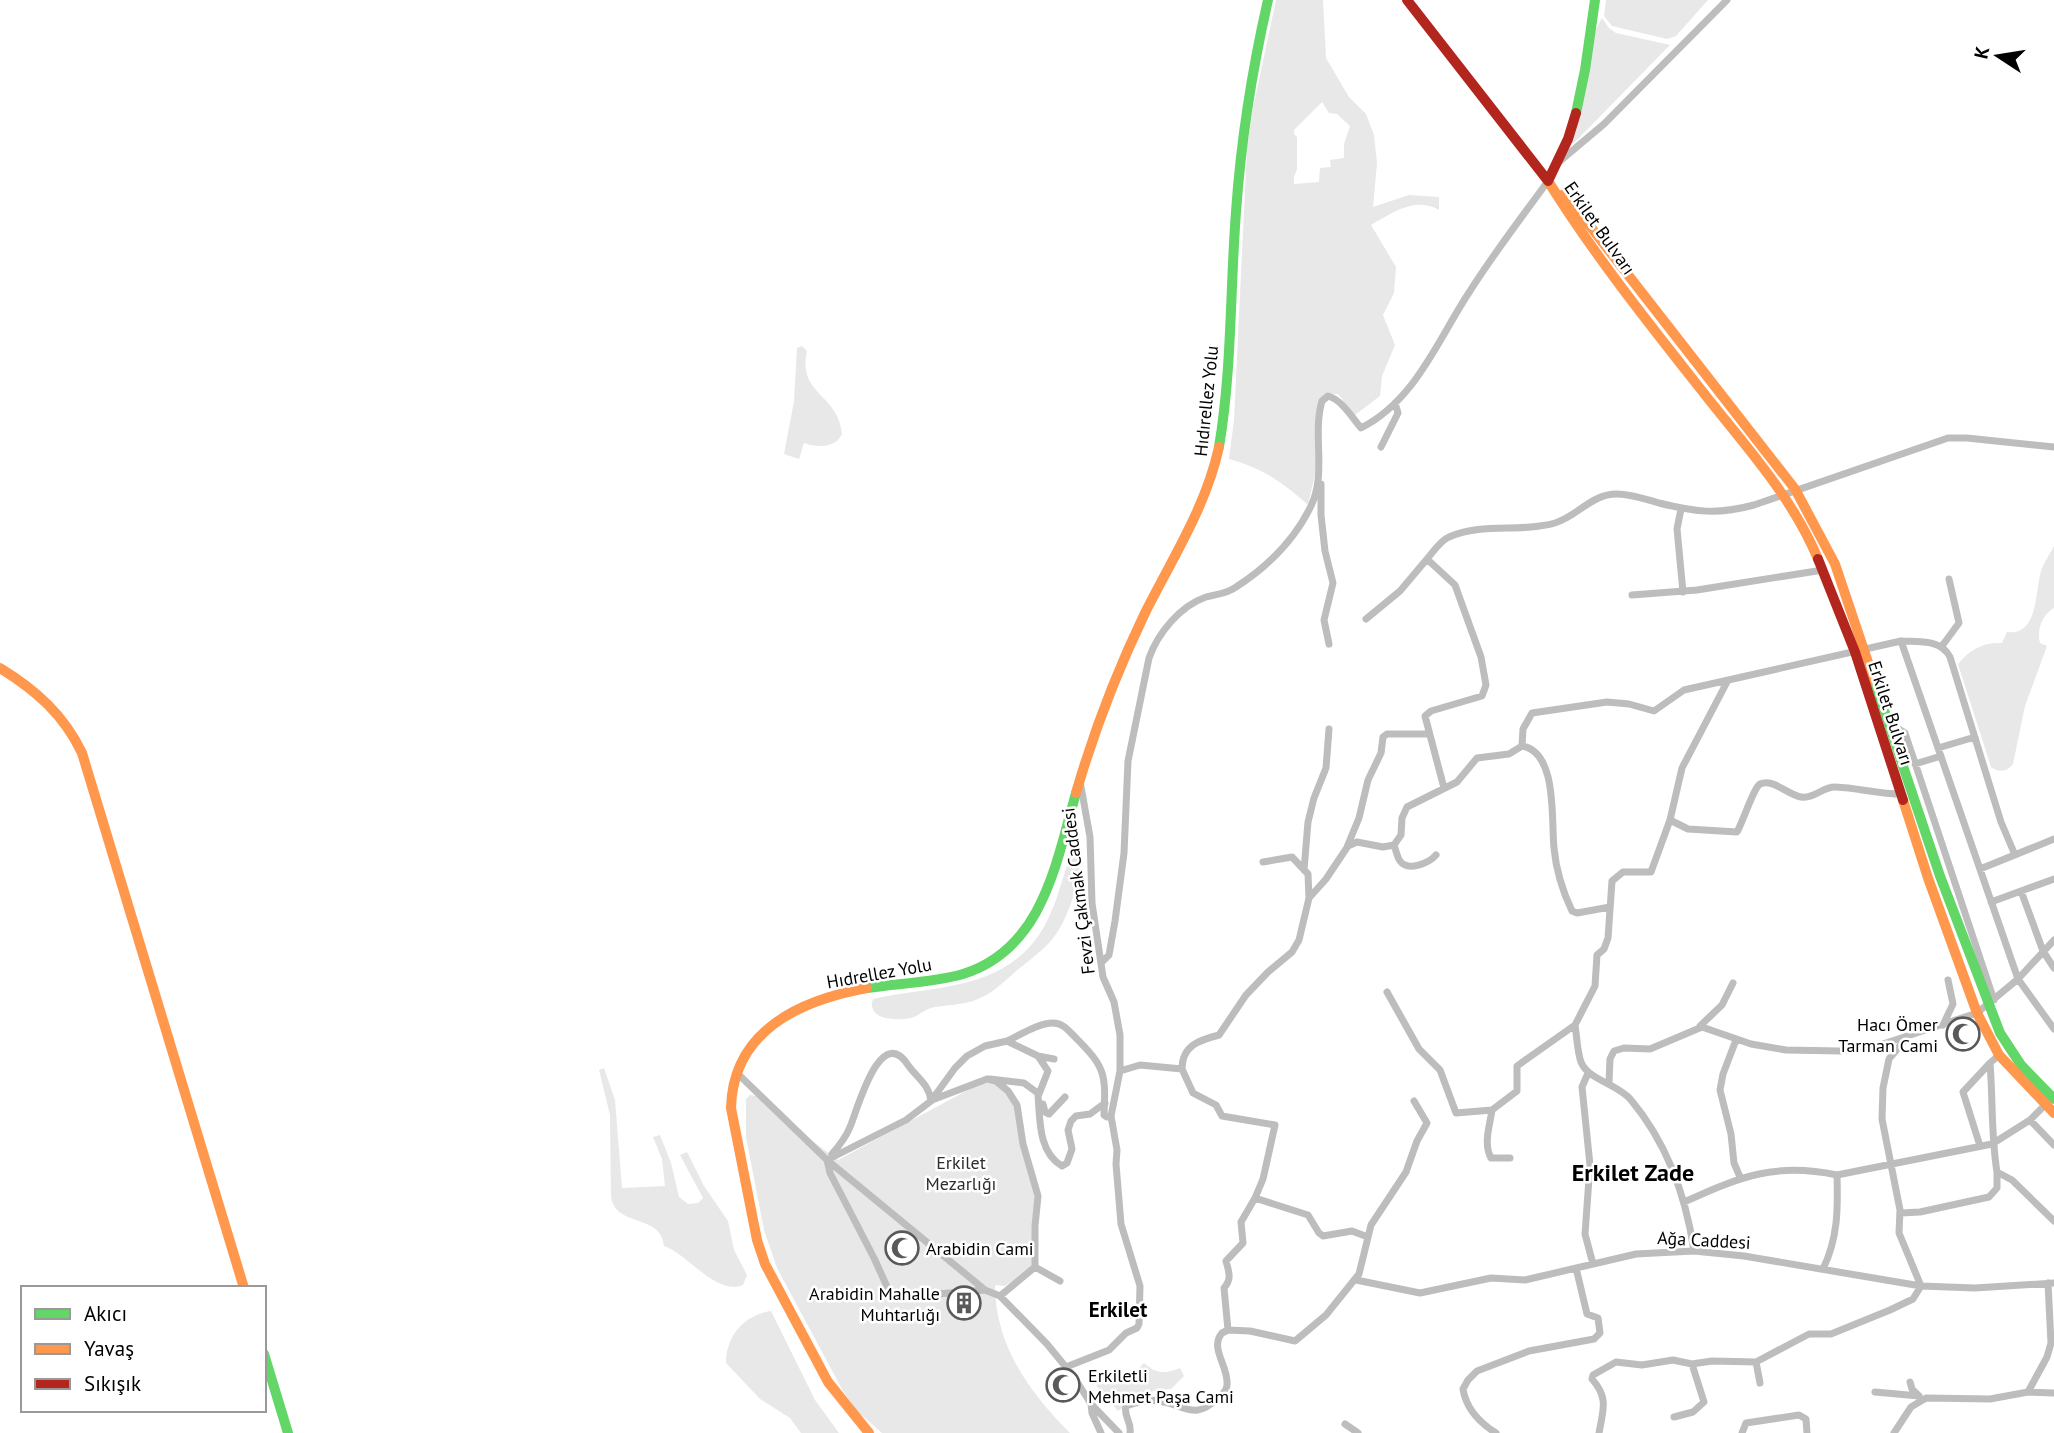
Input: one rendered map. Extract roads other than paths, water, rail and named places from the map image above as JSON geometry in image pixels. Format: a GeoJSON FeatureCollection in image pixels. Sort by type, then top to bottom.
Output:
{"type":"FeatureCollection","features":[{"type":"Feature","properties":{"kind":"street","name":"Hıdırellez Yolu"},"geometry":{"type":"LineString","coordinates":[[1080,779],[1119,671],[1154,595],[1198,513],[1216,462],[1224,413],[1240,151],[1268,0]]}},
{"type":"Feature","properties":{"kind":"street"},"geometry":{"type":"LineString","coordinates":[[1407,0],[1548,181]]}},
{"type":"Feature","properties":{"kind":"street"},"geometry":{"type":"LineString","coordinates":[[1329,644],[1324,620],[1333,583],[1326,558],[1319,475],[1318,421],[1324,399],[1332,397],[1341,403],[1361,428],[1382,415],[1421,373],[1478,277],[1560,161],[1583,82],[1595,0]]}},
{"type":"Feature","properties":{"kind":"street"},"geometry":{"type":"LineString","coordinates":[[1560,161],[1604,124],[1727,0]]}},
{"type":"Feature","properties":{"kind":"street","name":"Erkilet Bulvarı"},"geometry":{"type":"LineString","coordinates":[[1548,181],[1579,212],[1795,489],[1835,564],[1901,794],[1928,878],[1978,1013],[1999,1055],[2050,1102]]}},
{"type":"Feature","properties":{"kind":"street","name":"Erkilet Bulvarı"},"geometry":{"type":"LineString","coordinates":[[1548,181],[1665,344],[1783,493],[1809,538],[1860,650],[1889,723],[1940,876],[1991,1002],[2000,1033],[2050,1102],[2054,1113]]}},
{"type":"Feature","properties":{"kind":"street"},"geometry":{"type":"LineString","coordinates":[[1381,447],[1398,412],[1395,402]]}},
{"type":"Feature","properties":{"kind":"street"},"geometry":{"type":"LineString","coordinates":[[1366,619],[1400,591],[1447,537],[1486,527],[1553,523],[1593,499],[1605,495],[1629,495],[1703,513],[1724,512],[1754,505],[1948,438],[2054,447]]}},
{"type":"Feature","properties":{"kind":"street"},"geometry":{"type":"LineString","coordinates":[[1101,962],[1109,955],[1115,921],[1124,853],[1128,761],[1151,651],[1164,630],[1190,606],[1203,598],[1233,589],[1279,552],[1310,508],[1319,475]]}},
{"type":"Feature","properties":{"kind":"street"},"geometry":{"type":"LineString","coordinates":[[1681,509],[1677,529],[1683,592]]}},
{"type":"Feature","properties":{"kind":"street"},"geometry":{"type":"LineString","coordinates":[[1427,559],[1455,585],[1481,657],[1486,685],[1482,696],[1427,713],[1425,719],[1444,788]]}},
{"type":"Feature","properties":{"kind":"street"},"geometry":{"type":"LineString","coordinates":[[1632,595],[1683,592],[1823,570]]}},
{"type":"Feature","properties":{"kind":"street"},"geometry":{"type":"LineString","coordinates":[[1942,646],[1956,629],[1959,620],[1949,579]]}},
{"type":"Feature","properties":{"kind":"street"},"geometry":{"type":"LineString","coordinates":[[1901,641],[2018,979],[2054,1029]]}},
{"type":"Feature","properties":{"kind":"street"},"geometry":{"type":"LineString","coordinates":[[1522,746],[1523,729],[1532,713],[1607,702],[1629,704],[1654,711],[1684,690],[1860,650],[1901,641],[1942,646],[1950,657],[2001,822],[2015,855]]}},
{"type":"Feature","properties":{"kind":"street"},"geometry":{"type":"LineString","coordinates":[[0,668],[31,688],[49,704],[68,726],[79,745],[243,1286]]}},
{"type":"Feature","properties":{"kind":"street"},"geometry":{"type":"LineString","coordinates":[[1387,992],[1419,1049],[1440,1070],[1456,1113],[1492,1110],[1517,1091],[1517,1066],[1575,1025],[1595,986],[1597,955],[1604,949],[1608,938],[1612,881],[1626,871],[1651,872],[1670,820],[1675,789],[1685,759],[1727,682]]}},
{"type":"Feature","properties":{"kind":"street"},"geometry":{"type":"LineString","coordinates":[[1889,723],[1905,733],[1991,1002]]}},
{"type":"Feature","properties":{"kind":"street"},"geometry":{"type":"LineString","coordinates":[[1304,870],[1308,822],[1326,768],[1329,729]]}},
{"type":"Feature","properties":{"kind":"street"},"geometry":{"type":"LineString","coordinates":[[1309,898],[1347,848],[1359,818],[1368,779],[1381,753],[1383,737],[1387,734],[1429,734]]}},
{"type":"Feature","properties":{"kind":"street"},"geometry":{"type":"LineString","coordinates":[[1915,764],[1975,737]]}},
{"type":"Feature","properties":{"kind":"street"},"geometry":{"type":"LineString","coordinates":[[1347,848],[1357,842],[1383,847],[1394,845],[1401,835],[1402,818],[1407,807],[1461,779],[1477,758],[1509,754],[1522,746]]}},
{"type":"Feature","properties":{"kind":"street"},"geometry":{"type":"LineString","coordinates":[[1522,746],[1536,753],[1548,776],[1554,850],[1562,887],[1572,911],[1577,913],[1610,907]]}},
{"type":"Feature","properties":{"kind":"street","name":"Fevzi Çakmak Caddesi"},"geometry":{"type":"LineString","coordinates":[[1066,1367],[1109,1350],[1126,1334],[1136,1329],[1139,1325],[1140,1286],[1121,1224],[1116,1169],[1118,1150],[1111,1116],[1120,1071],[1118,1017],[1103,977],[1092,903],[1090,837],[1080,779]]}},
{"type":"Feature","properties":{"kind":"street","name":"Hıdrellez Yolu"},"geometry":{"type":"LineString","coordinates":[[869,1433],[828,1382],[762,1257],[731,1110],[731,1096],[737,1073],[760,1036],[799,1008],[851,990],[966,973],[985,964],[1012,944],[1033,921],[1045,897],[1080,779]]}},
{"type":"Feature","properties":{"kind":"street"},"geometry":{"type":"LineString","coordinates":[[1670,820],[1688,829],[1737,832],[1756,788],[1763,783],[1803,797],[1814,796],[1836,787],[1901,794]]}},
{"type":"Feature","properties":{"kind":"street"},"geometry":{"type":"LineString","coordinates":[[1980,869],[2054,839]]}},
{"type":"Feature","properties":{"kind":"street"},"geometry":{"type":"LineString","coordinates":[[1394,845],[1405,865],[1424,864],[1436,855]]}},
{"type":"Feature","properties":{"kind":"street"},"geometry":{"type":"LineString","coordinates":[[1228,1330],[1224,1288],[1230,1274],[1226,1261],[1243,1243],[1241,1222],[1263,1179],[1275,1125],[1222,1116],[1216,1105],[1193,1093],[1182,1069],[1190,1046],[1219,1035],[1246,995],[1292,952],[1300,940],[1309,898],[1308,874],[1292,857],[1264,862]]}},
{"type":"Feature","properties":{"kind":"street"},"geometry":{"type":"LineString","coordinates":[[1991,902],[2054,880]]}},
{"type":"Feature","properties":{"kind":"street"},"geometry":{"type":"LineString","coordinates":[[2021,891],[2043,951],[2054,968]]}},
{"type":"Feature","properties":{"kind":"street"},"geometry":{"type":"LineString","coordinates":[[1699,1027],[1707,1027],[1736,1040],[1773,1048],[1826,1052],[1867,1048],[1978,1013],[2018,979],[2054,940]]}},
{"type":"Feature","properties":{"kind":"street"},"geometry":{"type":"LineString","coordinates":[[1943,1025],[1953,1004],[1948,980]]}},
{"type":"Feature","properties":{"kind":"street"},"geometry":{"type":"LineString","coordinates":[[1609,1083],[1610,1059],[1614,1051],[1624,1048],[1650,1049],[1699,1027],[1723,1005],[1733,983]]}},
{"type":"Feature","properties":{"kind":"street"},"geometry":{"type":"LineString","coordinates":[[931,1101],[967,1056],[985,1046],[1007,1041],[1047,1024],[1063,1026],[1100,1065],[1106,1084],[1104,1115],[1111,1116]]}},
{"type":"Feature","properties":{"kind":"street"},"geometry":{"type":"LineString","coordinates":[[1575,1025],[1580,1060],[1588,1073],[1628,1095],[1652,1128],[1670,1164],[1684,1202],[1694,1251]]}},
{"type":"Feature","properties":{"kind":"street"},"geometry":{"type":"LineString","coordinates":[[1599,1433],[1604,1398],[1591,1379],[1593,1375],[1616,1362],[1642,1365],[1673,1360],[1692,1364],[1712,1361],[1756,1362],[1809,1334],[1831,1334],[1913,1299],[1921,1286],[1899,1233],[1901,1213],[1882,1119],[1883,1088],[1889,1059],[1908,1036]]}},
{"type":"Feature","properties":{"kind":"street"},"geometry":{"type":"LineString","coordinates":[[1736,1040],[1720,1090],[1731,1134],[1734,1163],[1741,1177]]}},
{"type":"Feature","properties":{"kind":"street"},"geometry":{"type":"LineString","coordinates":[[1007,1041],[1038,1056],[1054,1059]]}},
{"type":"Feature","properties":{"kind":"street"},"geometry":{"type":"LineString","coordinates":[[827,1160],[848,1131],[867,1079],[887,1056],[894,1054],[904,1059],[926,1085],[931,1101]]}},
{"type":"Feature","properties":{"kind":"street"},"geometry":{"type":"LineString","coordinates":[[1980,1146],[1963,1092],[1999,1055]]}},
{"type":"Feature","properties":{"kind":"street"},"geometry":{"type":"LineString","coordinates":[[1038,1056],[1048,1071],[1039,1094],[1043,1142],[1051,1157],[1062,1166],[1067,1163],[1072,1149],[1068,1130],[1071,1121],[1076,1116],[1090,1114],[1105,1103]]}},
{"type":"Feature","properties":{"kind":"street"},"geometry":{"type":"LineString","coordinates":[[1901,1213],[1920,1212],[1989,1197],[1997,1188],[1992,1144],[1994,1108],[1990,1063]]}},
{"type":"Feature","properties":{"kind":"street"},"geometry":{"type":"LineString","coordinates":[[1120,1071],[1140,1065],[1182,1069]]}},
{"type":"Feature","properties":{"kind":"street"},"geometry":{"type":"LineString","coordinates":[[737,1073],[827,1160],[985,1290],[999,1296],[1039,1335],[1066,1367],[1091,1404],[1119,1433]]}},
{"type":"Feature","properties":{"kind":"street"},"geometry":{"type":"LineString","coordinates":[[1588,1073],[1582,1087],[1590,1165],[1585,1234],[1593,1264]]}},
{"type":"Feature","properties":{"kind":"street"},"geometry":{"type":"LineString","coordinates":[[827,1160],[906,1120],[931,1101],[984,1079],[1024,1083],[1039,1094],[1048,1114],[1065,1097]]}},
{"type":"Feature","properties":{"kind":"street"},"geometry":{"type":"LineString","coordinates":[[990,1079],[1008,1091],[1017,1105],[1023,1144],[1038,1196],[1034,1226],[1035,1267]]}},
{"type":"Feature","properties":{"kind":"street"},"geometry":{"type":"LineString","coordinates":[[1130,1433],[1126,1406],[1152,1400],[1198,1411],[1223,1394],[1227,1381],[1217,1343],[1220,1335],[1228,1330],[1250,1331],[1289,1341],[1297,1340],[1326,1315],[1356,1280],[1364,1261],[1374,1219],[1406,1172],[1417,1141],[1427,1123],[1413,1101]]}},
{"type":"Feature","properties":{"kind":"street"},"geometry":{"type":"LineString","coordinates":[[1684,1202],[1741,1177],[1761,1172],[1800,1171],[1837,1175],[1992,1144],[2030,1120],[2050,1102]]}},
{"type":"Feature","properties":{"kind":"street"},"geometry":{"type":"LineString","coordinates":[[1492,1110],[1487,1146],[1490,1158],[1510,1158]]}},
{"type":"Feature","properties":{"kind":"street"},"geometry":{"type":"LineString","coordinates":[[2030,1120],[2054,1145]]}},
{"type":"Feature","properties":{"kind":"street"},"geometry":{"type":"LineString","coordinates":[[827,1160],[830,1173],[892,1294],[906,1297],[985,1290]]}},
{"type":"Feature","properties":{"kind":"street"},"geometry":{"type":"LineString","coordinates":[[1997,1172],[2012,1180],[2054,1221]]}},
{"type":"Feature","properties":{"kind":"street"},"geometry":{"type":"LineString","coordinates":[[1823,1269],[1838,1222],[1837,1175]]}},
{"type":"Feature","properties":{"kind":"street"},"geometry":{"type":"LineString","coordinates":[[1255,1198],[1308,1215],[1323,1236],[1352,1231],[1368,1237]]}},
{"type":"Feature","properties":{"kind":"street","name":"Ağa Caddesi"},"geometry":{"type":"LineString","coordinates":[[1356,1280],[1420,1293],[1492,1278],[1525,1280],[1636,1254],[1694,1251],[1744,1255],[1921,1286],[1975,1289],[2051,1283]]}},
{"type":"Feature","properties":{"kind":"street"},"geometry":{"type":"LineString","coordinates":[[1035,1267],[1060,1281]]}},
{"type":"Feature","properties":{"kind":"street"},"geometry":{"type":"LineString","coordinates":[[999,1296],[1035,1267]]}},
{"type":"Feature","properties":{"kind":"street"},"geometry":{"type":"LineString","coordinates":[[1496,1433],[1477,1419],[1467,1403],[1463,1389],[1470,1377],[1529,1351],[1594,1339],[1600,1333],[1598,1318],[1587,1314],[1576,1268]]}},
{"type":"Feature","properties":{"kind":"street"},"geometry":{"type":"LineString","coordinates":[[2028,1392],[2045,1361],[2051,1343],[2051,1283]]}},
{"type":"Feature","properties":{"kind":"street"},"geometry":{"type":"LineString","coordinates":[[266,1361],[288,1433]]}},
{"type":"Feature","properties":{"kind":"street"},"geometry":{"type":"LineString","coordinates":[[1756,1362],[1760,1383]]}},
{"type":"Feature","properties":{"kind":"street"},"geometry":{"type":"LineString","coordinates":[[1674,1418],[1693,1412],[1704,1402],[1692,1364]]}},
{"type":"Feature","properties":{"kind":"street"},"geometry":{"type":"LineString","coordinates":[[1910,1382],[1912,1389],[1921,1398]]}},
{"type":"Feature","properties":{"kind":"street"},"geometry":{"type":"LineString","coordinates":[[1875,1392],[1921,1398],[1990,1399],[2028,1392],[2054,1393]]}},
{"type":"Feature","properties":{"kind":"street"},"geometry":{"type":"LineString","coordinates":[[1894,1433],[1911,1407],[1921,1398]]}},
{"type":"Feature","properties":{"kind":"street"},"geometry":{"type":"LineString","coordinates":[[1091,1404],[1101,1433]]}},
{"type":"Feature","properties":{"kind":"street"},"geometry":{"type":"LineString","coordinates":[[1742,1433],[1746,1423],[1798,1416],[1806,1419],[1807,1433]]}},
{"type":"Feature","properties":{"kind":"street"},"geometry":{"type":"LineString","coordinates":[[1345,1424],[1358,1433]]}},
{"type":"Feature","properties":{"kind":"place","name":"Hacı Ömer Tarman Cami"},"geometry":{"type":"Point","coordinates":[1963,1034]}},
{"type":"Feature","properties":{"kind":"place","name":"Arabidin Cami"},"geometry":{"type":"Point","coordinates":[902,1248]}},
{"type":"Feature","properties":{"kind":"place","name":"Arabidin Mahalle Muhtarlığı"},"geometry":{"type":"Point","coordinates":[964,1303]}},
{"type":"Feature","properties":{"kind":"place","name":"Erkiletli Mehmet Paşa Cami"},"geometry":{"type":"Point","coordinates":[1063,1385]}},
{"type":"Feature","properties":{"kind":"district","name":"Erkilet Zade"},"geometry":{"type":"Point","coordinates":[1633,1172]}},
{"type":"Feature","properties":{"kind":"district","name":"Erkilet"},"geometry":{"type":"Point","coordinates":[1118,1309]}},
{"type":"Feature","properties":{"kind":"park label","name":"Erkilet Mezarlığı"},"geometry":{"type":"Point","coordinates":[961,1172]}}]}
